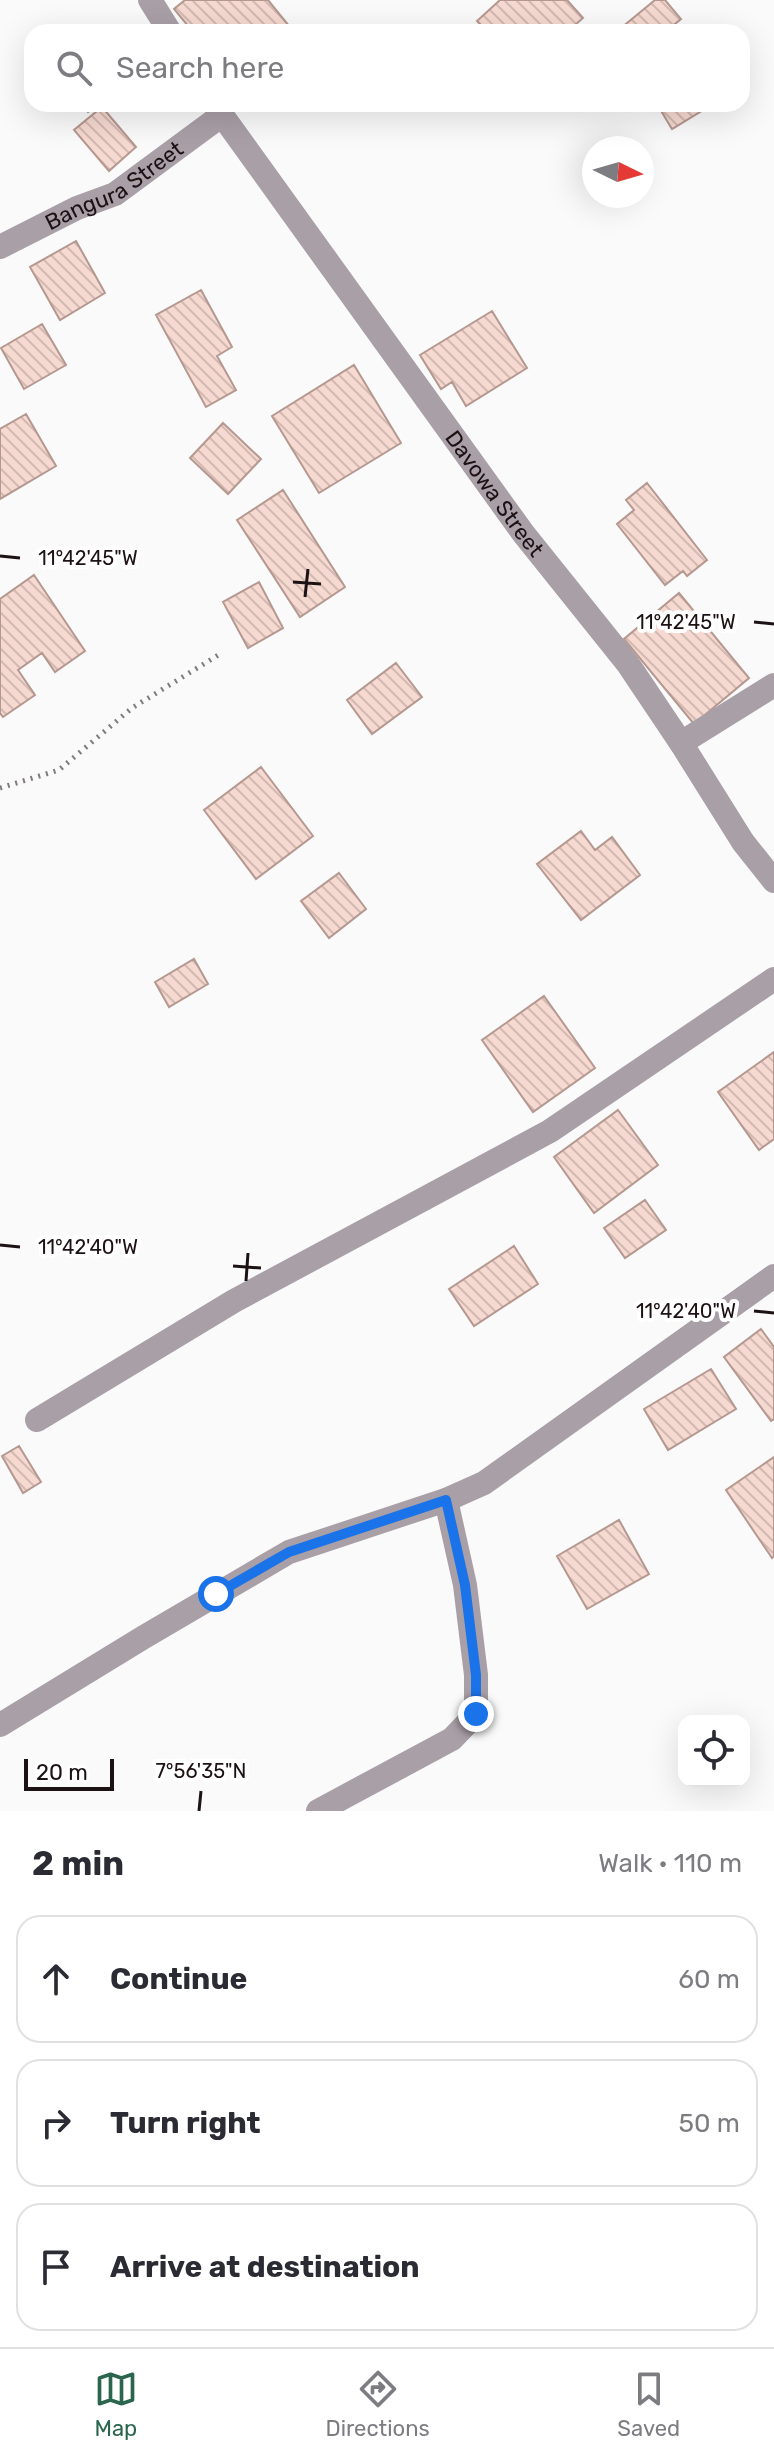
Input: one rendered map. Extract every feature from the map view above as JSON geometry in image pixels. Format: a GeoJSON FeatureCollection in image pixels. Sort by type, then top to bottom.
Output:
{"type":"FeatureCollection","features":[{"type":"Feature","properties":{"kind":"street"},"geometry":{"type":"LineString","coordinates":[[150,0],[165,24]]}},
{"type":"Feature","properties":{"kind":"street","name":"Bangura Street"},"geometry":{"type":"LineString","coordinates":[[0,247],[77,208],[115,194],[216,112]]}},
{"type":"Feature","properties":{"kind":"street","name":"Davowa Street"},"geometry":{"type":"LineString","coordinates":[[219,112],[523,533],[628,664],[743,842],[774,881]]}},
{"type":"Feature","properties":{"kind":"street"},"geometry":{"type":"LineString","coordinates":[[681,743],[774,685]]}},
{"type":"Feature","properties":{"kind":"street"},"geometry":{"type":"LineString","coordinates":[[37,1420],[234,1301],[550,1131],[774,979]]}},
{"type":"Feature","properties":{"kind":"street"},"geometry":{"type":"LineString","coordinates":[[0,1725],[289,1552],[446,1500],[484,1483],[774,1276]]}},
{"type":"Feature","properties":{"kind":"street"},"geometry":{"type":"LineString","coordinates":[[318,1811],[452,1739],[476,1714],[476,1675],[465,1585],[446,1500]]}},
{"type":"Feature","properties":{"kind":"path"},"geometry":{"type":"LineString","coordinates":[[0,788],[59,770],[132,708],[220,654]]}},
{"type":"Feature","properties":{"kind":"building"},"geometry":{"type":"Polygon","coordinates":[[[185,0],[268,0],[288,24],[186,24],[174,9],[185,0]]]}},
{"type":"Feature","properties":{"kind":"building"},"geometry":{"type":"Polygon","coordinates":[[[500,0],[567,0],[583,18],[576,24],[480,24],[477,21],[500,0]]]}},
{"type":"Feature","properties":{"kind":"building"},"geometry":{"type":"Polygon","coordinates":[[[655,0],[665,0],[681,19],[675,24],[626,24],[655,0]]]}},
{"type":"Feature","properties":{"kind":"building"},"geometry":{"type":"Polygon","coordinates":[[[96,112],[106,112],[136,147],[109,171],[74,130],[96,112]]]}},
{"type":"Feature","properties":{"kind":"building"},"geometry":{"type":"Polygon","coordinates":[[[662,112],[700,112],[672,129],[662,112]]]}},
{"type":"Feature","properties":{"kind":"building"},"geometry":{"type":"Polygon","coordinates":[[[76,241],[105,293],[60,320],[30,267],[76,241]]]}},
{"type":"Feature","properties":{"kind":"building"},"geometry":{"type":"Polygon","coordinates":[[[201,290],[232,347],[217,356],[236,390],[206,407],[156,315],[201,290]]]}},
{"type":"Feature","properties":{"kind":"building"},"geometry":{"type":"Polygon","coordinates":[[[492,311],[527,368],[466,406],[452,382],[441,389],[420,355],[492,311]]]}},
{"type":"Feature","properties":{"kind":"building"},"geometry":{"type":"Polygon","coordinates":[[[42,324],[66,365],[24,389],[1,348],[42,324]]]}},
{"type":"Feature","properties":{"kind":"building"},"geometry":{"type":"Polygon","coordinates":[[[354,365],[401,443],[319,493],[272,416],[354,365]]]}},
{"type":"Feature","properties":{"kind":"building"},"geometry":{"type":"Polygon","coordinates":[[[26,414],[56,466],[0,499],[0,429],[26,414]]]}},
{"type":"Feature","properties":{"kind":"building"},"geometry":{"type":"Polygon","coordinates":[[[223,423],[261,459],[228,494],[190,458],[223,423]]]}},
{"type":"Feature","properties":{"kind":"building"},"geometry":{"type":"Polygon","coordinates":[[[647,483],[707,560],[687,576],[683,571],[665,585],[617,524],[634,510],[626,500],[647,483]]]}},
{"type":"Feature","properties":{"kind":"building"},"geometry":{"type":"Polygon","coordinates":[[[283,490],[345,587],[300,617],[237,520],[283,490]]]}},
{"type":"Feature","properties":{"kind":"building"},"geometry":{"type":"Polygon","coordinates":[[[34,575],[85,651],[55,672],[42,653],[18,670],[35,695],[3,717],[0,713],[0,599],[34,575]]]}},
{"type":"Feature","properties":{"kind":"building"},"geometry":{"type":"Polygon","coordinates":[[[259,582],[283,628],[248,648],[223,602],[259,582]]]}},
{"type":"Feature","properties":{"kind":"building"},"geometry":{"type":"Polygon","coordinates":[[[679,593],[749,678],[694,724],[624,639],[679,593]]]}},
{"type":"Feature","properties":{"kind":"building"},"geometry":{"type":"Polygon","coordinates":[[[396,663],[422,697],[372,734],[347,700],[396,663]]]}},
{"type":"Feature","properties":{"kind":"building"},"geometry":{"type":"Polygon","coordinates":[[[261,767],[313,836],[256,879],[204,810],[261,767]]]}},
{"type":"Feature","properties":{"kind":"building"},"geometry":{"type":"Polygon","coordinates":[[[581,831],[595,850],[612,837],[640,875],[581,920],[537,864],[581,831]]]}},
{"type":"Feature","properties":{"kind":"building"},"geometry":{"type":"Polygon","coordinates":[[[339,873],[366,909],[329,938],[301,901],[339,873]]]}},
{"type":"Feature","properties":{"kind":"building"},"geometry":{"type":"Polygon","coordinates":[[[194,959],[208,984],[169,1007],[155,982],[194,959]]]}},
{"type":"Feature","properties":{"kind":"building"},"geometry":{"type":"Polygon","coordinates":[[[544,996],[595,1068],[533,1112],[482,1040],[544,996]]]}},
{"type":"Feature","properties":{"kind":"building"},"geometry":{"type":"Polygon","coordinates":[[[774,1052],[774,1139],[759,1150],[718,1092],[774,1052]]]}},
{"type":"Feature","properties":{"kind":"building"},"geometry":{"type":"Polygon","coordinates":[[[618,1110],[658,1165],[594,1213],[554,1157],[618,1110]]]}},
{"type":"Feature","properties":{"kind":"building"},"geometry":{"type":"Polygon","coordinates":[[[645,1200],[666,1230],[625,1258],[604,1228],[645,1200]]]}},
{"type":"Feature","properties":{"kind":"building"},"geometry":{"type":"Polygon","coordinates":[[[514,1246],[538,1284],[474,1326],[449,1289],[514,1246]]]}},
{"type":"Feature","properties":{"kind":"building"},"geometry":{"type":"Polygon","coordinates":[[[761,1329],[774,1347],[774,1419],[771,1421],[724,1357],[761,1329]]]}},
{"type":"Feature","properties":{"kind":"building"},"geometry":{"type":"Polygon","coordinates":[[[711,1369],[736,1409],[668,1450],[644,1409],[711,1369]]]}},
{"type":"Feature","properties":{"kind":"building"},"geometry":{"type":"Polygon","coordinates":[[[19,1446],[41,1482],[23,1493],[2,1456],[19,1446]]]}},
{"type":"Feature","properties":{"kind":"building"},"geometry":{"type":"Polygon","coordinates":[[[774,1457],[774,1556],[772,1558],[726,1490],[774,1457]]]}},
{"type":"Feature","properties":{"kind":"building"},"geometry":{"type":"Polygon","coordinates":[[[619,1520],[649,1574],[587,1609],[557,1556],[619,1520]]]}},
{"type":"Feature","properties":{"kind":"route"},"geometry":{"type":"LineString","coordinates":[[216,1594],[289,1552],[446,1500],[465,1585],[476,1675],[476,1714]]}}]}
